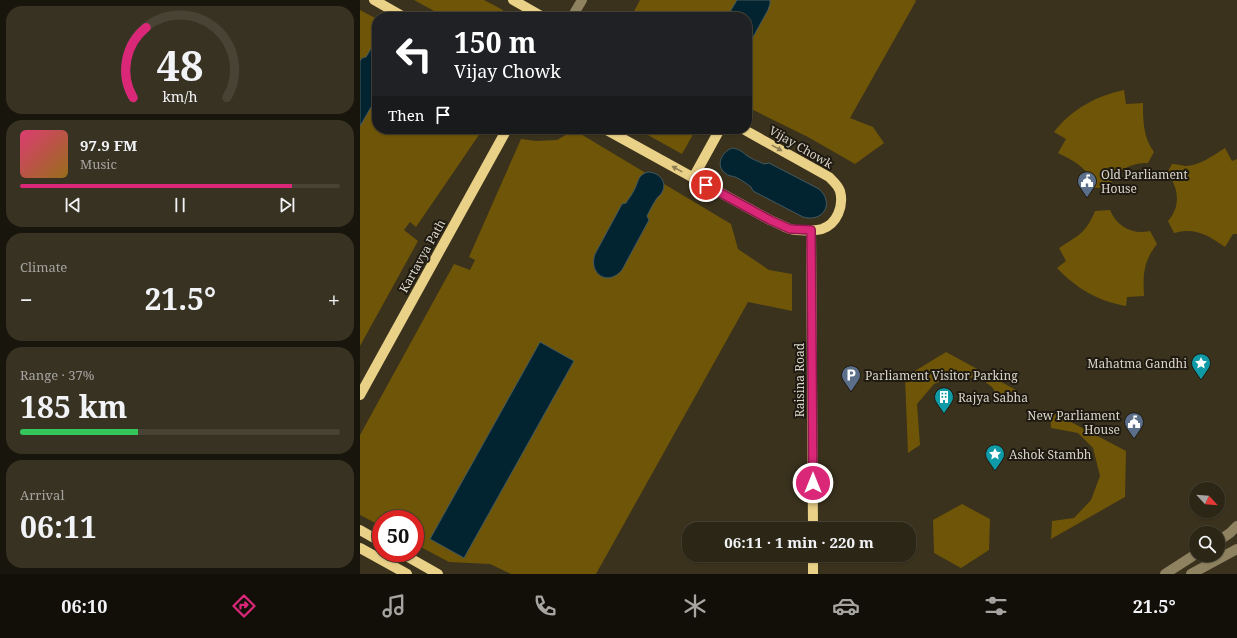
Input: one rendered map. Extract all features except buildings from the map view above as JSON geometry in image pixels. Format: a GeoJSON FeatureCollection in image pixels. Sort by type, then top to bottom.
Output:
{"type":"FeatureCollection","features":[{"type":"Feature","properties":{"kind":"main road"},"geometry":{"type":"LineString","coordinates":[[374,0],[395,12]]}},
{"type":"Feature","properties":{"kind":"main road"},"geometry":{"type":"LineString","coordinates":[[513,0],[534,12]]}},
{"type":"Feature","properties":{"kind":"main road","name":"Kartavya Path"},"geometry":{"type":"LineString","coordinates":[[360,395],[504,134]]}},
{"type":"Feature","properties":{"kind":"main road","name":"Vijay Chowk"},"geometry":{"type":"LineString","coordinates":[[614,134],[770,220],[790,229],[822,229],[835,220],[842,205],[840,190],[836,183],[829,177],[752,134]]}},
{"type":"Feature","properties":{"kind":"main road"},"geometry":{"type":"LineString","coordinates":[[693,178],[717,134]]}},
{"type":"Feature","properties":{"kind":"main road","name":"Raisina Road"},"geometry":{"type":"LineString","coordinates":[[811,230],[813,522]]}},
{"type":"Feature","properties":{"kind":"main road"},"geometry":{"type":"LineString","coordinates":[[360,530],[372,537]]}},
{"type":"Feature","properties":{"kind":"main road"},"geometry":{"type":"LineString","coordinates":[[360,548],[407,574]]}},
{"type":"Feature","properties":{"kind":"main road"},"geometry":{"type":"LineString","coordinates":[[417,562],[438,574]]}},
{"type":"Feature","properties":{"kind":"main road"},"geometry":{"type":"LineString","coordinates":[[813,562],[813,574]]}},
{"type":"Feature","properties":{"kind":"street"},"geometry":{"type":"LineString","coordinates":[[575,12],[582,0]]}},
{"type":"Feature","properties":{"kind":"street"},"geometry":{"type":"LineString","coordinates":[[1225,536],[1237,526]]}},
{"type":"Feature","properties":{"kind":"street"},"geometry":{"type":"LineString","coordinates":[[1191,574],[1237,549]]}},
{"type":"Feature","properties":{"kind":"street"},"geometry":{"type":"LineString","coordinates":[[1166,574],[1189,559]]}},
{"type":"Feature","properties":{"kind":"shaded area"},"geometry":{"type":"Polygon","coordinates":[[[414,0],[484,0],[503,10],[502,12],[436,12],[414,0]]]}},
{"type":"Feature","properties":{"kind":"shaded area"},"geometry":{"type":"Polygon","coordinates":[[[640,0],[916,1],[850,118],[873,127],[884,143],[855,164],[808,137],[752,109],[752,12],[634,12],[640,0]]]}},
{"type":"Feature","properties":{"kind":"shaded area"},"geometry":{"type":"Polygon","coordinates":[[[360,10],[372,16],[372,134],[480,134],[416,227],[410,222],[404,230],[418,241],[360,346],[360,10]]]}},
{"type":"Feature","properties":{"kind":"shaded area"},"geometry":{"type":"Polygon","coordinates":[[[1124,90],[1126,104],[1143,103],[1146,134],[1150,146],[1154,152],[1148,163],[1136,164],[1120,172],[1112,181],[1110,187],[1095,188],[1089,175],[1081,166],[1058,153],[1066,139],[1054,132],[1077,110],[1085,105],[1104,96],[1124,90]]]}},
{"type":"Feature","properties":{"kind":"shaded area"},"geometry":{"type":"Polygon","coordinates":[[[567,134],[581,134],[731,224],[738,249],[769,270],[792,274],[792,311],[748,302],[596,574],[511,574],[490,564],[449,562],[424,549],[424,510],[372,510],[372,521],[360,515],[360,435],[454,264],[470,270],[475,260],[469,257],[521,139],[536,141],[557,140],[567,134]]]}},
{"type":"Feature","properties":{"kind":"shaded area"},"geometry":{"type":"Polygon","coordinates":[[[646,134],[693,134],[682,154],[646,134]]]}},
{"type":"Feature","properties":{"kind":"shaded area"},"geometry":{"type":"Polygon","coordinates":[[[1225,148],[1232,161],[1237,159],[1237,234],[1233,234],[1225,247],[1201,233],[1182,231],[1174,233],[1168,221],[1175,210],[1177,203],[1174,184],[1167,173],[1172,164],[1190,166],[1206,160],[1225,148]]]}},
{"type":"Feature","properties":{"kind":"shaded area"},"geometry":{"type":"Polygon","coordinates":[[[1110,210],[1117,221],[1126,228],[1138,232],[1150,231],[1157,244],[1146,263],[1144,296],[1127,297],[1126,306],[1106,301],[1088,293],[1072,282],[1057,268],[1066,261],[1059,248],[1072,240],[1085,229],[1095,211],[1110,210]]]}},
{"type":"Feature","properties":{"kind":"shaded area"},"geometry":{"type":"Polygon","coordinates":[[[946,352],[1016,390],[999,398],[992,387],[980,378],[953,376],[934,384],[917,404],[920,445],[908,453],[905,377],[946,352]]]}},
{"type":"Feature","properties":{"kind":"shaded area"},"geometry":{"type":"Polygon","coordinates":[[[1050,411],[1126,451],[1125,497],[1051,539],[1052,521],[1074,518],[1091,500],[1100,476],[1093,448],[1078,433],[1051,428],[1050,411]]]}},
{"type":"Feature","properties":{"kind":"shaded area"},"geometry":{"type":"Polygon","coordinates":[[[962,504],[990,519],[989,550],[961,568],[934,553],[933,520],[962,504]]]}},
{"type":"Feature","properties":{"kind":"water"},"geometry":{"type":"Polygon","coordinates":[[[737,0],[770,0],[768,10],[752,39],[752,12],[730,12],[737,0]]]}},
{"type":"Feature","properties":{"kind":"water"},"geometry":{"type":"Polygon","coordinates":[[[372,47],[372,106],[360,126],[360,61],[362,58],[366,57],[372,47]]]}},
{"type":"Feature","properties":{"kind":"water"},"geometry":{"type":"Polygon","coordinates":[[[732,148],[740,150],[750,158],[764,164],[769,163],[819,189],[824,194],[826,200],[824,210],[816,217],[803,217],[753,191],[751,187],[739,179],[726,174],[722,170],[720,163],[725,152],[732,148]]]}},
{"type":"Feature","properties":{"kind":"water"},"geometry":{"type":"Polygon","coordinates":[[[648,172],[656,174],[662,179],[664,186],[663,190],[649,212],[647,216],[649,220],[622,270],[617,275],[605,278],[597,272],[594,267],[595,254],[622,204],[626,203],[640,177],[648,172]]]}},
{"type":"Feature","properties":{"kind":"water"},"geometry":{"type":"Polygon","coordinates":[[[540,342],[574,361],[464,558],[430,539],[540,342]]]}},
{"type":"Feature","properties":{"kind":"place","name":"Old Parliament House"},"geometry":{"type":"Point","coordinates":[1087,198]}},
{"type":"Feature","properties":{"kind":"place","name":"Mahatma Gandhi"},"geometry":{"type":"Point","coordinates":[1201,380]}},
{"type":"Feature","properties":{"kind":"place","name":"Parliament Visitor Parking"},"geometry":{"type":"Point","coordinates":[851,392]}},
{"type":"Feature","properties":{"kind":"place","name":"Rajya Sabha"},"geometry":{"type":"Point","coordinates":[944,414]}},
{"type":"Feature","properties":{"kind":"place","name":"New Parliament House"},"geometry":{"type":"Point","coordinates":[1134,439]}},
{"type":"Feature","properties":{"kind":"place","name":"Ashok Stambh"},"geometry":{"type":"Point","coordinates":[995,471]}},
{"type":"Feature","properties":{"kind":"route"},"geometry":{"type":"LineString","coordinates":[[706,185],[770,220],[790,229],[811,230],[813,483]]}}]}
